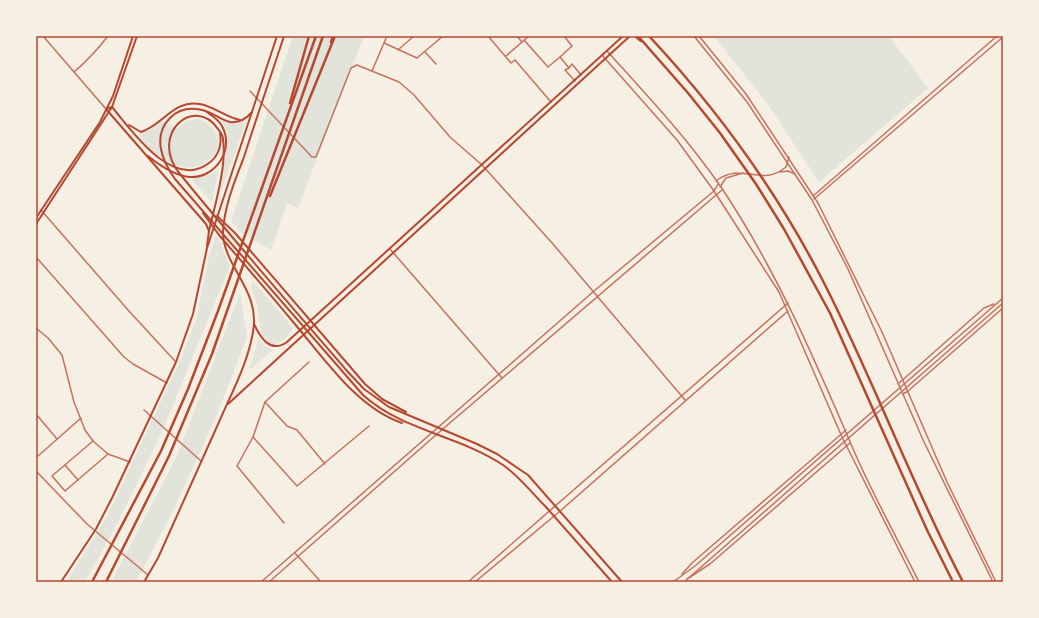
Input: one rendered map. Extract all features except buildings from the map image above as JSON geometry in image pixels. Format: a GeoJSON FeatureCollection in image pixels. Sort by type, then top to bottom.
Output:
{"type":"FeatureCollection","features":[{"type":"Feature","properties":{"kind":"highway"},"geometry":{"type":"LineString","coordinates":[[285,123],[309,36]]}},
{"type":"Feature","properties":{"kind":"highway"},"geometry":{"type":"LineString","coordinates":[[92,582],[161,451],[188,388],[218,311],[316,36]]}},
{"type":"Feature","properties":{"kind":"highway"},"geometry":{"type":"LineString","coordinates":[[106,582],[169,456],[212,354],[264,210],[323,36]]}},
{"type":"Feature","properties":{"kind":"highway"},"geometry":{"type":"LineString","coordinates":[[264,210],[283,166],[334,36]]}},
{"type":"Feature","properties":{"kind":"highway"},"geometry":{"type":"LineString","coordinates":[[636,36],[652,52],[703,112],[756,184],[796,250],[830,313],[927,530],[953,582]]}},
{"type":"Feature","properties":{"kind":"highway"},"geometry":{"type":"LineString","coordinates":[[648,36],[692,84],[753,164],[804,246],[838,310],[915,483],[962,582]]}},
{"type":"Feature","properties":{"kind":"main road"},"geometry":{"type":"LineString","coordinates":[[36,218],[100,122],[113,96],[133,36]]}},
{"type":"Feature","properties":{"kind":"main road"},"geometry":{"type":"LineString","coordinates":[[36,224],[112,107],[137,36]]}},
{"type":"Feature","properties":{"kind":"main road"},"geometry":{"type":"LineString","coordinates":[[207,248],[277,36]]}},
{"type":"Feature","properties":{"kind":"main road"},"geometry":{"type":"LineString","coordinates":[[144,582],[158,558],[226,406],[250,345],[254,324],[251,300],[229,257],[223,234],[226,214],[284,36]]}},
{"type":"Feature","properties":{"kind":"main road"},"geometry":{"type":"LineString","coordinates":[[254,324],[264,342],[272,346],[284,344],[310,322],[623,36]]}},
{"type":"Feature","properties":{"kind":"main road"},"geometry":{"type":"LineString","coordinates":[[226,406],[234,397],[314,326],[629,37]]}},
{"type":"Feature","properties":{"kind":"main road"},"geometry":{"type":"LineString","coordinates":[[125,122],[141,132],[147,130],[180,105],[192,103],[206,105],[229,117],[241,120]]}},
{"type":"Feature","properties":{"kind":"main road"},"geometry":{"type":"LineString","coordinates":[[106,109],[112,107]]}},
{"type":"Feature","properties":{"kind":"main road"},"geometry":{"type":"LineString","coordinates":[[112,107],[148,150],[162,161],[185,169],[201,167],[211,162],[218,152],[221,141],[219,130]]}},
{"type":"Feature","properties":{"kind":"main road"},"geometry":{"type":"LineString","coordinates":[[253,110],[247,117],[230,122],[204,110],[189,108],[181,111],[166,122],[162,130],[160,142],[162,157],[169,171],[198,206],[344,376],[370,402],[407,424]]}},
{"type":"Feature","properties":{"kind":"main road"},"geometry":{"type":"LineString","coordinates":[[106,109],[206,224],[209,231]]}},
{"type":"Feature","properties":{"kind":"main road"},"geometry":{"type":"LineString","coordinates":[[143,151],[163,167],[180,175],[194,176],[212,170],[223,158],[226,139],[219,122],[204,110]]}},
{"type":"Feature","properties":{"kind":"main road"},"geometry":{"type":"LineString","coordinates":[[60,582],[96,529],[130,462],[176,362],[193,314],[207,248],[209,231],[222,171],[223,139],[219,130],[206,118],[192,117],[177,123],[173,128],[169,141],[171,158],[176,168],[209,208],[348,372],[378,400],[389,407],[412,415]]}},
{"type":"Feature","properties":{"kind":"main road"},"geometry":{"type":"LineString","coordinates":[[198,206],[219,234],[304,335],[347,385],[367,404],[390,419],[433,432],[475,448],[503,465],[522,481],[612,582]]}},
{"type":"Feature","properties":{"kind":"main road"},"geometry":{"type":"LineString","coordinates":[[209,208],[234,233],[303,314],[371,390],[382,399],[412,415],[497,454],[528,475],[555,508],[622,582]]}},
{"type":"Feature","properties":{"kind":"street"},"geometry":{"type":"LineString","coordinates":[[43,36],[106,109]]}},
{"type":"Feature","properties":{"kind":"street"},"geometry":{"type":"LineString","coordinates":[[74,72],[93,55],[99,45],[108,36]]}},
{"type":"Feature","properties":{"kind":"street"},"geometry":{"type":"LineString","coordinates":[[372,71],[387,36]]}},
{"type":"Feature","properties":{"kind":"street"},"geometry":{"type":"LineString","coordinates":[[398,50],[414,36]]}},
{"type":"Feature","properties":{"kind":"street"},"geometry":{"type":"LineString","coordinates":[[384,43],[417,58],[443,36]]}},
{"type":"Feature","properties":{"kind":"street"},"geometry":{"type":"LineString","coordinates":[[488,36],[512,63],[515,60],[551,102]]}},
{"type":"Feature","properties":{"kind":"street"},"geometry":{"type":"LineString","coordinates":[[517,36],[548,67],[572,46],[564,36]]}},
{"type":"Feature","properties":{"kind":"street"},"geometry":{"type":"LineString","coordinates":[[505,56],[529,36]]}},
{"type":"Feature","properties":{"kind":"street"},"geometry":{"type":"LineString","coordinates":[[694,36],[747,102],[812,196]]}},
{"type":"Feature","properties":{"kind":"street"},"geometry":{"type":"LineString","coordinates":[[698,36],[746,94],[788,156],[812,196],[848,269],[898,384],[963,522],[995,582]]}},
{"type":"Feature","properties":{"kind":"street"},"geometry":{"type":"LineString","coordinates":[[812,196],[997,36]]}},
{"type":"Feature","properties":{"kind":"street"},"geometry":{"type":"LineString","coordinates":[[814,200],[1003,37]]}},
{"type":"Feature","properties":{"kind":"street"},"geometry":{"type":"LineString","coordinates":[[607,51],[682,135],[722,190],[773,275],[788,303],[851,442],[918,582]]}},
{"type":"Feature","properties":{"kind":"street"},"geometry":{"type":"LineString","coordinates":[[425,52],[436,64]]}},
{"type":"Feature","properties":{"kind":"street"},"geometry":{"type":"LineString","coordinates":[[602,55],[677,140],[717,195],[779,292],[846,446],[915,582]]}},
{"type":"Feature","properties":{"kind":"street"},"geometry":{"type":"LineString","coordinates":[[560,57],[569,68]]}},
{"type":"Feature","properties":{"kind":"street"},"geometry":{"type":"LineString","coordinates":[[575,81],[566,70],[572,64],[581,75]]}},
{"type":"Feature","properties":{"kind":"street"},"geometry":{"type":"LineString","coordinates":[[250,91],[312,158],[316,158],[351,68],[357,65],[399,82],[414,95],[450,137],[486,168],[594,291],[685,400]]}},
{"type":"Feature","properties":{"kind":"street"},"geometry":{"type":"LineString","coordinates":[[778,173],[786,167],[788,156]]}},
{"type":"Feature","properties":{"kind":"street"},"geometry":{"type":"LineString","coordinates":[[716,181],[730,173],[764,176],[788,171],[796,174]]}},
{"type":"Feature","properties":{"kind":"street"},"geometry":{"type":"LineString","coordinates":[[720,187],[726,178],[742,173]]}},
{"type":"Feature","properties":{"kind":"street"},"geometry":{"type":"LineString","coordinates":[[261,582],[594,291],[714,191],[718,184]]}},
{"type":"Feature","properties":{"kind":"street"},"geometry":{"type":"LineString","coordinates":[[269,582],[437,434],[722,190]]}},
{"type":"Feature","properties":{"kind":"street"},"geometry":{"type":"LineString","coordinates":[[814,200],[851,268],[903,379],[947,482],[995,582]]}},
{"type":"Feature","properties":{"kind":"street"},"geometry":{"type":"LineString","coordinates":[[41,210],[128,310],[176,362]]}},
{"type":"Feature","properties":{"kind":"street"},"geometry":{"type":"LineString","coordinates":[[390,249],[502,378]]}},
{"type":"Feature","properties":{"kind":"street"},"geometry":{"type":"LineString","coordinates":[[36,256],[124,357],[133,364],[167,383]]}},
{"type":"Feature","properties":{"kind":"street"},"geometry":{"type":"LineString","coordinates":[[672,582],[704,558],[1003,298]]}},
{"type":"Feature","properties":{"kind":"street"},"geometry":{"type":"LineString","coordinates":[[468,582],[555,508],[788,303]]}},
{"type":"Feature","properties":{"kind":"street"},"geometry":{"type":"LineString","coordinates":[[684,582],[707,560],[1003,303]]}},
{"type":"Feature","properties":{"kind":"street"},"geometry":{"type":"LineString","coordinates":[[898,384],[984,308],[996,304]]}},
{"type":"Feature","properties":{"kind":"street"},"geometry":{"type":"LineString","coordinates":[[903,394],[1003,308]]}},
{"type":"Feature","properties":{"kind":"street"},"geometry":{"type":"LineString","coordinates":[[475,582],[559,512],[790,309]]}},
{"type":"Feature","properties":{"kind":"street"},"geometry":{"type":"LineString","coordinates":[[36,328],[48,338],[62,355],[74,402],[85,430],[108,454],[130,462]]}},
{"type":"Feature","properties":{"kind":"street"},"geometry":{"type":"LineString","coordinates":[[284,523],[237,466],[253,437],[265,402],[309,362]]}},
{"type":"Feature","properties":{"kind":"street"},"geometry":{"type":"LineString","coordinates":[[265,402],[287,426],[297,430],[325,464]]}},
{"type":"Feature","properties":{"kind":"street"},"geometry":{"type":"LineString","coordinates":[[144,410],[201,461]]}},
{"type":"Feature","properties":{"kind":"street"},"geometry":{"type":"LineString","coordinates":[[36,414],[57,438]]}},
{"type":"Feature","properties":{"kind":"street"},"geometry":{"type":"LineString","coordinates":[[38,456],[80,418]]}},
{"type":"Feature","properties":{"kind":"street"},"geometry":{"type":"LineString","coordinates":[[253,437],[297,486],[369,426]]}},
{"type":"Feature","properties":{"kind":"street"},"geometry":{"type":"LineString","coordinates":[[680,576],[692,563],[846,430]]}},
{"type":"Feature","properties":{"kind":"street"},"geometry":{"type":"LineString","coordinates":[[93,440],[52,476],[65,491],[108,454]]}},
{"type":"Feature","properties":{"kind":"street"},"geometry":{"type":"LineString","coordinates":[[684,582],[710,564],[851,442]]}},
{"type":"Feature","properties":{"kind":"street"},"geometry":{"type":"LineString","coordinates":[[65,465],[78,480]]}},
{"type":"Feature","properties":{"kind":"street"},"geometry":{"type":"LineString","coordinates":[[36,470],[87,524],[148,575]]}},
{"type":"Feature","properties":{"kind":"street"},"geometry":{"type":"LineString","coordinates":[[295,552],[321,582]]}},
{"type":"Feature","properties":{"kind":"shaded area"},"geometry":{"type":"Polygon","coordinates":[[[293,36],[364,36],[298,208],[287,203],[271,250],[241,233],[231,221],[293,36]]]}},
{"type":"Feature","properties":{"kind":"shaded area"},"geometry":{"type":"Polygon","coordinates":[[[714,36],[889,36],[928,88],[819,182],[769,106],[714,36]]]}},
{"type":"Feature","properties":{"kind":"shaded area"},"geometry":{"type":"Polygon","coordinates":[[[198,119],[206,122],[216,133],[218,145],[212,158],[196,167],[186,167],[167,161],[150,148],[138,133],[150,130],[161,120],[177,129],[186,121],[198,119]]]}},
{"type":"Feature","properties":{"kind":"shaded area"},"geometry":{"type":"Polygon","coordinates":[[[220,119],[233,123],[240,123],[247,120],[216,205],[228,139],[224,125],[220,119]]]}},
{"type":"Feature","properties":{"kind":"shaded area"},"geometry":{"type":"Polygon","coordinates":[[[219,168],[212,203],[191,179],[212,174],[219,168]]]}},
{"type":"Feature","properties":{"kind":"shaded area"},"geometry":{"type":"Polygon","coordinates":[[[216,235],[230,266],[161,434],[118,522],[85,582],[66,582],[107,517],[177,367],[196,321],[209,256],[216,235]]]}},
{"type":"Feature","properties":{"kind":"shaded area"},"geometry":{"type":"Polygon","coordinates":[[[253,281],[293,328],[290,334],[274,345],[262,335],[257,307],[251,286],[253,281]]]}},
{"type":"Feature","properties":{"kind":"shaded area"},"geometry":{"type":"Polygon","coordinates":[[[240,293],[247,337],[218,412],[175,507],[136,582],[111,582],[176,458],[240,293]]]}},
{"type":"Feature","properties":{"kind":"shaded area"},"geometry":{"type":"Polygon","coordinates":[[[259,339],[265,346],[273,350],[249,370],[259,339]]]}}]}
